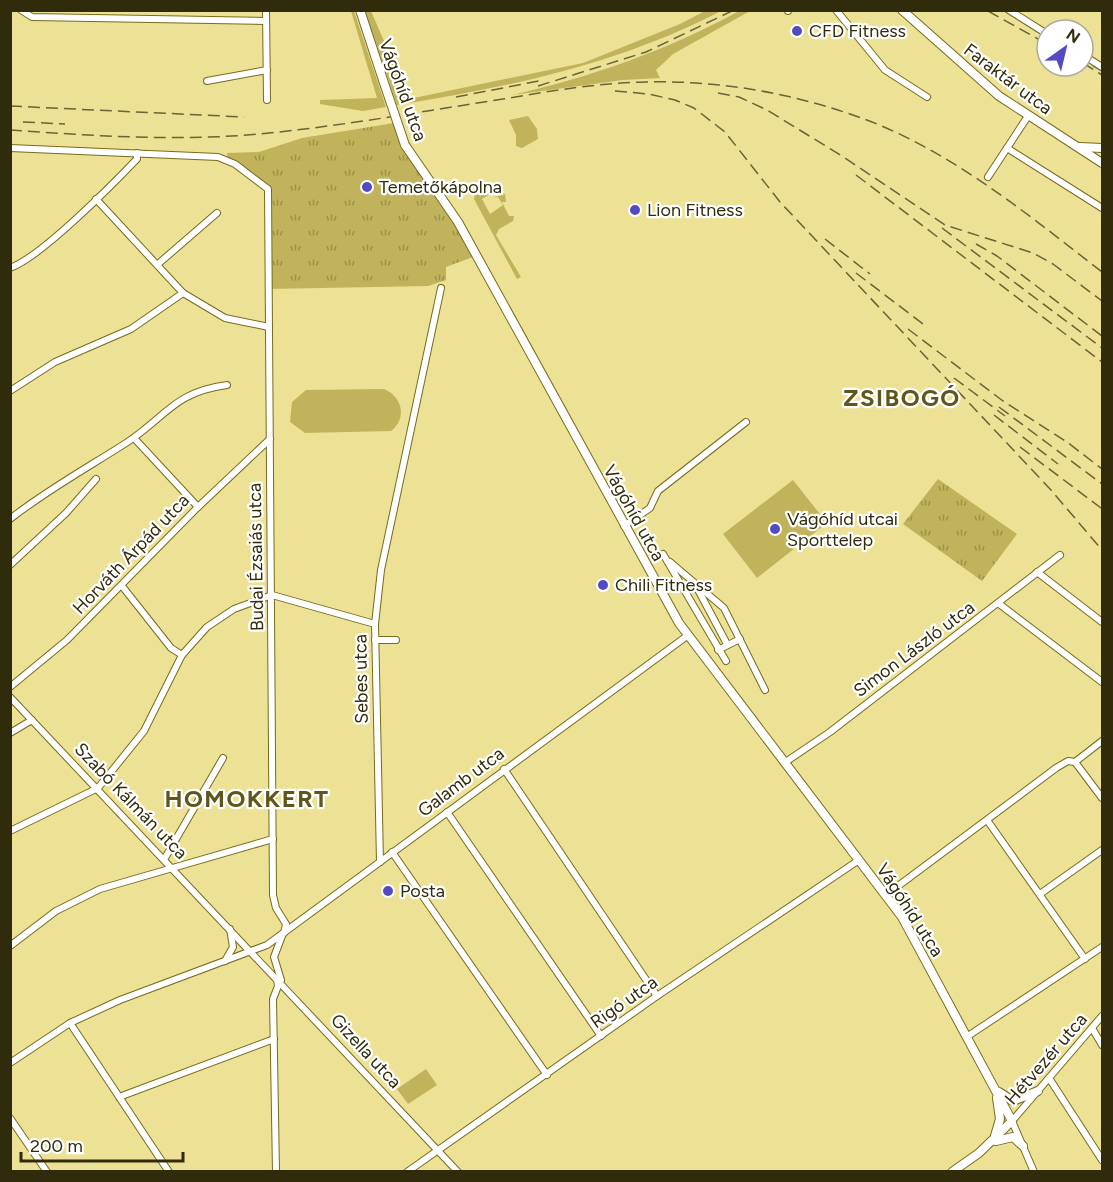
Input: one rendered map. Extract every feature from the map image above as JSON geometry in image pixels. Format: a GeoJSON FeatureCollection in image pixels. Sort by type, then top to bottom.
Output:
{"type":"FeatureCollection","features":[{"type":"Feature","properties":{"kind":"main road","name":"Vágóhíd utca"},"geometry":{"type":"LineString","coordinates":[[360,10],[405,145],[458,222],[624,526],[687,636],[860,860],[911,932],[1012,1121]]}},
{"type":"Feature","properties":{"kind":"main road","name":"Faraktár utca"},"geometry":{"type":"LineString","coordinates":[[902,10],[984,85],[1102,163]]}},
{"type":"Feature","properties":{"kind":"main road"},"geometry":{"type":"LineString","coordinates":[[1076,146],[1102,148]]}},
{"type":"Feature","properties":{"kind":"main road"},"geometry":{"type":"LineString","coordinates":[[995,1089],[1013,1101],[1038,1091]]}},
{"type":"Feature","properties":{"kind":"main road"},"geometry":{"type":"LineString","coordinates":[[992,1142],[1000,1119],[995,1089]]}},
{"type":"Feature","properties":{"kind":"main road"},"geometry":{"type":"LineString","coordinates":[[952,1172],[992,1142],[1012,1121]]}},
{"type":"Feature","properties":{"kind":"main road"},"geometry":{"type":"LineString","coordinates":[[992,1142],[1014,1137],[1023,1146]]}},
{"type":"Feature","properties":{"kind":"street"},"geometry":{"type":"LineString","coordinates":[[21,10],[32,17],[266,21]]}},
{"type":"Feature","properties":{"kind":"street"},"geometry":{"type":"LineString","coordinates":[[266,10],[267,100]]}},
{"type":"Feature","properties":{"kind":"street"},"geometry":{"type":"LineString","coordinates":[[836,10],[885,70],[927,97]]}},
{"type":"Feature","properties":{"kind":"street"},"geometry":{"type":"LineString","coordinates":[[1009,10],[1035,26]]}},
{"type":"Feature","properties":{"kind":"street"},"geometry":{"type":"LineString","coordinates":[[207,81],[267,70]]}},
{"type":"Feature","properties":{"kind":"street"},"geometry":{"type":"LineString","coordinates":[[988,177],[1028,116]]}},
{"type":"Feature","properties":{"kind":"street"},"geometry":{"type":"LineString","coordinates":[[10,148],[137,153],[137,159],[129,168],[96,199],[39,250],[10,268]]}},
{"type":"Feature","properties":{"kind":"street"},"geometry":{"type":"LineString","coordinates":[[1007,148],[1102,208]]}},
{"type":"Feature","properties":{"kind":"street"},"geometry":{"type":"LineString","coordinates":[[129,168],[130,153]]}},
{"type":"Feature","properties":{"kind":"street","name":"Budai Ézsaiás utca"},"geometry":{"type":"LineString","coordinates":[[137,153],[228,159],[268,189],[273,895],[276,908],[286,924],[274,957],[286,988]]}},
{"type":"Feature","properties":{"kind":"street"},"geometry":{"type":"LineString","coordinates":[[96,199],[183,293],[210,312],[225,318],[269,327]]}},
{"type":"Feature","properties":{"kind":"street"},"geometry":{"type":"LineString","coordinates":[[158,264],[218,213]]}},
{"type":"Feature","properties":{"kind":"street","name":"Sebes utca"},"geometry":{"type":"LineString","coordinates":[[380,862],[375,624],[381,570],[441,288]]}},
{"type":"Feature","properties":{"kind":"street"},"geometry":{"type":"LineString","coordinates":[[10,391],[55,362],[132,329],[183,293]]}},
{"type":"Feature","properties":{"kind":"street"},"geometry":{"type":"LineString","coordinates":[[10,519],[134,438],[185,396],[200,389],[227,385]]}},
{"type":"Feature","properties":{"kind":"street"},"geometry":{"type":"LineString","coordinates":[[624,526],[650,508],[658,491],[746,422]]}},
{"type":"Feature","properties":{"kind":"street"},"geometry":{"type":"LineString","coordinates":[[134,438],[198,507]]}},
{"type":"Feature","properties":{"kind":"street","name":"Horváth Árpád utca"},"geometry":{"type":"LineString","coordinates":[[10,687],[60,646],[198,507],[270,439]]}},
{"type":"Feature","properties":{"kind":"street"},"geometry":{"type":"LineString","coordinates":[[10,565],[66,513],[96,479]]}},
{"type":"Feature","properties":{"kind":"street"},"geometry":{"type":"LineString","coordinates":[[663,554],[724,608],[765,690]]}},
{"type":"Feature","properties":{"kind":"street","name":"Simon László utca"},"geometry":{"type":"LineString","coordinates":[[784,763],[821,738],[1060,555]]}},
{"type":"Feature","properties":{"kind":"street"},"geometry":{"type":"LineString","coordinates":[[670,562],[718,650],[726,660]]}},
{"type":"Feature","properties":{"kind":"street"},"geometry":{"type":"LineString","coordinates":[[1037,572],[1102,622]]}},
{"type":"Feature","properties":{"kind":"street"},"geometry":{"type":"LineString","coordinates":[[694,581],[727,644]]}},
{"type":"Feature","properties":{"kind":"street"},"geometry":{"type":"LineString","coordinates":[[122,586],[171,648],[182,655]]}},
{"type":"Feature","properties":{"kind":"street"},"geometry":{"type":"LineString","coordinates":[[10,831],[98,788],[144,730],[182,655],[207,627],[234,609],[272,595],[375,624]]}},
{"type":"Feature","properties":{"kind":"street"},"geometry":{"type":"LineString","coordinates":[[998,603],[1102,682]]}},
{"type":"Feature","properties":{"kind":"street","name":"Galamb utca"},"geometry":{"type":"LineString","coordinates":[[10,1063],[70,1023],[120,1000],[253,952],[283,934],[687,636]]}},
{"type":"Feature","properties":{"kind":"street"},"geometry":{"type":"LineString","coordinates":[[375,639],[396,640]]}},
{"type":"Feature","properties":{"kind":"street"},"geometry":{"type":"LineString","coordinates":[[718,650],[740,639]]}},
{"type":"Feature","properties":{"kind":"street","name":"Szabó Kálmán utca"},"geometry":{"type":"LineString","coordinates":[[10,697],[253,952]]}},
{"type":"Feature","properties":{"kind":"street"},"geometry":{"type":"LineString","coordinates":[[10,732],[32,720]]}},
{"type":"Feature","properties":{"kind":"street"},"geometry":{"type":"LineString","coordinates":[[1075,762],[1102,741]]}},
{"type":"Feature","properties":{"kind":"street"},"geometry":{"type":"LineString","coordinates":[[165,858],[223,758]]}},
{"type":"Feature","properties":{"kind":"street"},"geometry":{"type":"LineString","coordinates":[[886,896],[1058,766],[1068,761],[1075,762],[1102,798]]}},
{"type":"Feature","properties":{"kind":"street"},"geometry":{"type":"LineString","coordinates":[[504,769],[657,996]]}},
{"type":"Feature","properties":{"kind":"street"},"geometry":{"type":"LineString","coordinates":[[447,812],[601,1036]]}},
{"type":"Feature","properties":{"kind":"street"},"geometry":{"type":"LineString","coordinates":[[987,820],[1085,959]]}},
{"type":"Feature","properties":{"kind":"street"},"geometry":{"type":"LineString","coordinates":[[10,946],[56,911],[78,899],[123,882],[273,839]]}},
{"type":"Feature","properties":{"kind":"street"},"geometry":{"type":"LineString","coordinates":[[1040,894],[1102,850]]}},
{"type":"Feature","properties":{"kind":"street"},"geometry":{"type":"LineString","coordinates":[[392,852],[547,1075]]}},
{"type":"Feature","properties":{"kind":"street","name":"Rigó utca"},"geometry":{"type":"LineString","coordinates":[[407,1172],[657,996],[860,860]]}},
{"type":"Feature","properties":{"kind":"street"},"geometry":{"type":"LineString","coordinates":[[281,916],[290,921],[298,921]]}},
{"type":"Feature","properties":{"kind":"street"},"geometry":{"type":"LineString","coordinates":[[223,963],[233,947],[234,939],[229,926]]}},
{"type":"Feature","properties":{"kind":"street"},"geometry":{"type":"LineString","coordinates":[[968,1036],[1102,947]]}},
{"type":"Feature","properties":{"kind":"street","name":"Gizella utca"},"geometry":{"type":"LineString","coordinates":[[253,952],[458,1172]]}},
{"type":"Feature","properties":{"kind":"street"},"geometry":{"type":"LineString","coordinates":[[276,1172],[274,1002],[277,979]]}},
{"type":"Feature","properties":{"kind":"street"},"geometry":{"type":"LineString","coordinates":[[274,1002],[280,992],[286,988]]}},
{"type":"Feature","properties":{"kind":"street","name":"Hétvezér utca"},"geometry":{"type":"LineString","coordinates":[[1012,1121],[1102,1016]]}},
{"type":"Feature","properties":{"kind":"street"},"geometry":{"type":"LineString","coordinates":[[70,1023],[169,1172]]}},
{"type":"Feature","properties":{"kind":"street"},"geometry":{"type":"LineString","coordinates":[[1092,1028],[1102,1045]]}},
{"type":"Feature","properties":{"kind":"street"},"geometry":{"type":"LineString","coordinates":[[119,1097],[274,1039]]}},
{"type":"Feature","properties":{"kind":"street"},"geometry":{"type":"LineString","coordinates":[[1049,1078],[1102,1160]]}},
{"type":"Feature","properties":{"kind":"street"},"geometry":{"type":"LineString","coordinates":[[10,1118],[47,1172]]}},
{"type":"Feature","properties":{"kind":"street"},"geometry":{"type":"LineString","coordinates":[[1012,1121],[1034,1172]]}},
{"type":"Feature","properties":{"kind":"green space"},"geometry":{"type":"Polygon","coordinates":[[[351,11],[354,11],[386,107],[363,111],[320,104],[320,100],[377,98],[351,11]]]}},
{"type":"Feature","properties":{"kind":"green space"},"geometry":{"type":"Polygon","coordinates":[[[365,11],[371,11],[409,99],[583,63],[680,24],[705,11],[721,11],[643,46],[563,71],[481,90],[397,105],[365,11]]]}},
{"type":"Feature","properties":{"kind":"green space"},"geometry":{"type":"Polygon","coordinates":[[[739,11],[750,11],[673,54],[656,70],[660,78],[623,80],[512,95],[571,80],[628,61],[685,38],[739,11]]]}},
{"type":"Feature","properties":{"kind":"green space"},"geometry":{"type":"Polygon","coordinates":[[[528,116],[537,129],[538,139],[522,148],[516,146],[516,135],[509,120],[528,116]]]}},
{"type":"Feature","properties":{"kind":"green space"},"geometry":{"type":"Polygon","coordinates":[[[394,123],[473,257],[446,267],[446,280],[428,286],[268,289],[268,196],[261,185],[228,160],[227,153],[259,152],[302,138],[394,123]]]}},
{"type":"Feature","properties":{"kind":"green space"},"geometry":{"type":"Polygon","coordinates":[[[481,190],[489,195],[482,199],[490,214],[503,205],[498,197],[492,198],[505,194],[506,202],[502,202],[509,216],[514,216],[513,221],[499,229],[496,235],[521,277],[517,279],[474,199],[475,193],[481,190]]]}},
{"type":"Feature","properties":{"kind":"green space"},"geometry":{"type":"Polygon","coordinates":[[[384,389],[395,397],[401,408],[399,420],[391,431],[305,433],[290,422],[292,402],[306,390],[384,389]]]}},
{"type":"Feature","properties":{"kind":"green space"},"geometry":{"type":"Polygon","coordinates":[[[938,479],[1017,534],[982,581],[903,524],[938,479]]]}},
{"type":"Feature","properties":{"kind":"green space","name":"Vágóhíd utcai Sporttelep"},"geometry":{"type":"Polygon","coordinates":[[[793,480],[827,523],[757,578],[723,534],[793,480]]]}},
{"type":"Feature","properties":{"kind":"green space"},"geometry":{"type":"Polygon","coordinates":[[[426,1069],[437,1085],[408,1104],[397,1089],[426,1069]]]}},
{"type":"Feature","properties":{"kind":"waterway"},"geometry":{"type":"LineString","coordinates":[[1003,10],[1035,30]]}},
{"type":"Feature","properties":{"kind":"waterway"},"geometry":{"type":"LineString","coordinates":[[1095,67],[1102,71]]}},
{"type":"Feature","properties":{"kind":"railway"},"geometry":{"type":"LineString","coordinates":[[538,86],[646,52],[734,10]]}},
{"type":"Feature","properties":{"kind":"railway"},"geometry":{"type":"LineString","coordinates":[[988,11],[1035,37]]}},
{"type":"Feature","properties":{"kind":"railway"},"geometry":{"type":"LineString","coordinates":[[1095,71],[1102,75]]}},
{"type":"Feature","properties":{"kind":"railway"},"geometry":{"type":"LineString","coordinates":[[456,97],[544,80]]}},
{"type":"Feature","properties":{"kind":"railway"},"geometry":{"type":"LineString","coordinates":[[10,130],[140,137],[237,136],[357,122],[592,86],[675,82],[734,87],[763,91],[821,105],[877,124],[908,138],[938,154],[994,191],[1102,272]]}},
{"type":"Feature","properties":{"kind":"railway"},"geometry":{"type":"LineString","coordinates":[[615,91],[649,94],[675,100],[694,108],[725,132],[780,202],[1051,490],[1102,550]]}},
{"type":"Feature","properties":{"kind":"railway"},"geometry":{"type":"LineString","coordinates":[[718,93],[739,97],[767,110],[842,156],[945,225],[1033,253],[1053,264],[1102,301]]}},
{"type":"Feature","properties":{"kind":"railway"},"geometry":{"type":"LineString","coordinates":[[10,106],[244,117]]}},
{"type":"Feature","properties":{"kind":"railway"},"geometry":{"type":"LineString","coordinates":[[23,122],[65,124]]}},
{"type":"Feature","properties":{"kind":"railway"},"geometry":{"type":"LineString","coordinates":[[856,175],[1102,362]]}},
{"type":"Feature","properties":{"kind":"railway"},"geometry":{"type":"LineString","coordinates":[[942,228],[1102,348]]}},
{"type":"Feature","properties":{"kind":"railway"},"geometry":{"type":"LineString","coordinates":[[825,239],[870,274]]}},
{"type":"Feature","properties":{"kind":"railway"},"geometry":{"type":"LineString","coordinates":[[976,244],[997,256],[1102,336]]}},
{"type":"Feature","properties":{"kind":"railway"},"geometry":{"type":"LineString","coordinates":[[856,273],[927,327]]}},
{"type":"Feature","properties":{"kind":"railway"},"geometry":{"type":"LineString","coordinates":[[908,329],[1003,401],[1067,442],[1102,469]]}},
{"type":"Feature","properties":{"kind":"railway"},"geometry":{"type":"LineString","coordinates":[[954,378],[1005,416]]}},
{"type":"Feature","properties":{"kind":"railway"},"geometry":{"type":"LineString","coordinates":[[999,407],[1102,484]]}},
{"type":"Feature","properties":{"kind":"railway"},"geometry":{"type":"LineString","coordinates":[[994,415],[1058,464]]}},
{"type":"Feature","properties":{"kind":"railway"},"geometry":{"type":"LineString","coordinates":[[1020,447],[1101,508]]}},
{"type":"Feature","properties":{"kind":"place","name":"CFD Fitness"},"geometry":{"type":"Point","coordinates":[797,31]}},
{"type":"Feature","properties":{"kind":"place","name":"Temetőkápolna"},"geometry":{"type":"Point","coordinates":[367,187]}},
{"type":"Feature","properties":{"kind":"place","name":"Lion Fitness"},"geometry":{"type":"Point","coordinates":[635,210]}},
{"type":"Feature","properties":{"kind":"place","name":"Vágóhíd utcai Sporttelep"},"geometry":{"type":"Point","coordinates":[775,529]}},
{"type":"Feature","properties":{"kind":"place","name":"Chili Fitness"},"geometry":{"type":"Point","coordinates":[603,585]}},
{"type":"Feature","properties":{"kind":"place","name":"Posta"},"geometry":{"type":"Point","coordinates":[388,891]}},
{"type":"Feature","properties":{"kind":"district","name":"ZSIBOGÓ"},"geometry":{"type":"Point","coordinates":[902,397]}},
{"type":"Feature","properties":{"kind":"district","name":"HOMOKKERT"},"geometry":{"type":"Point","coordinates":[247,798]}}]}
